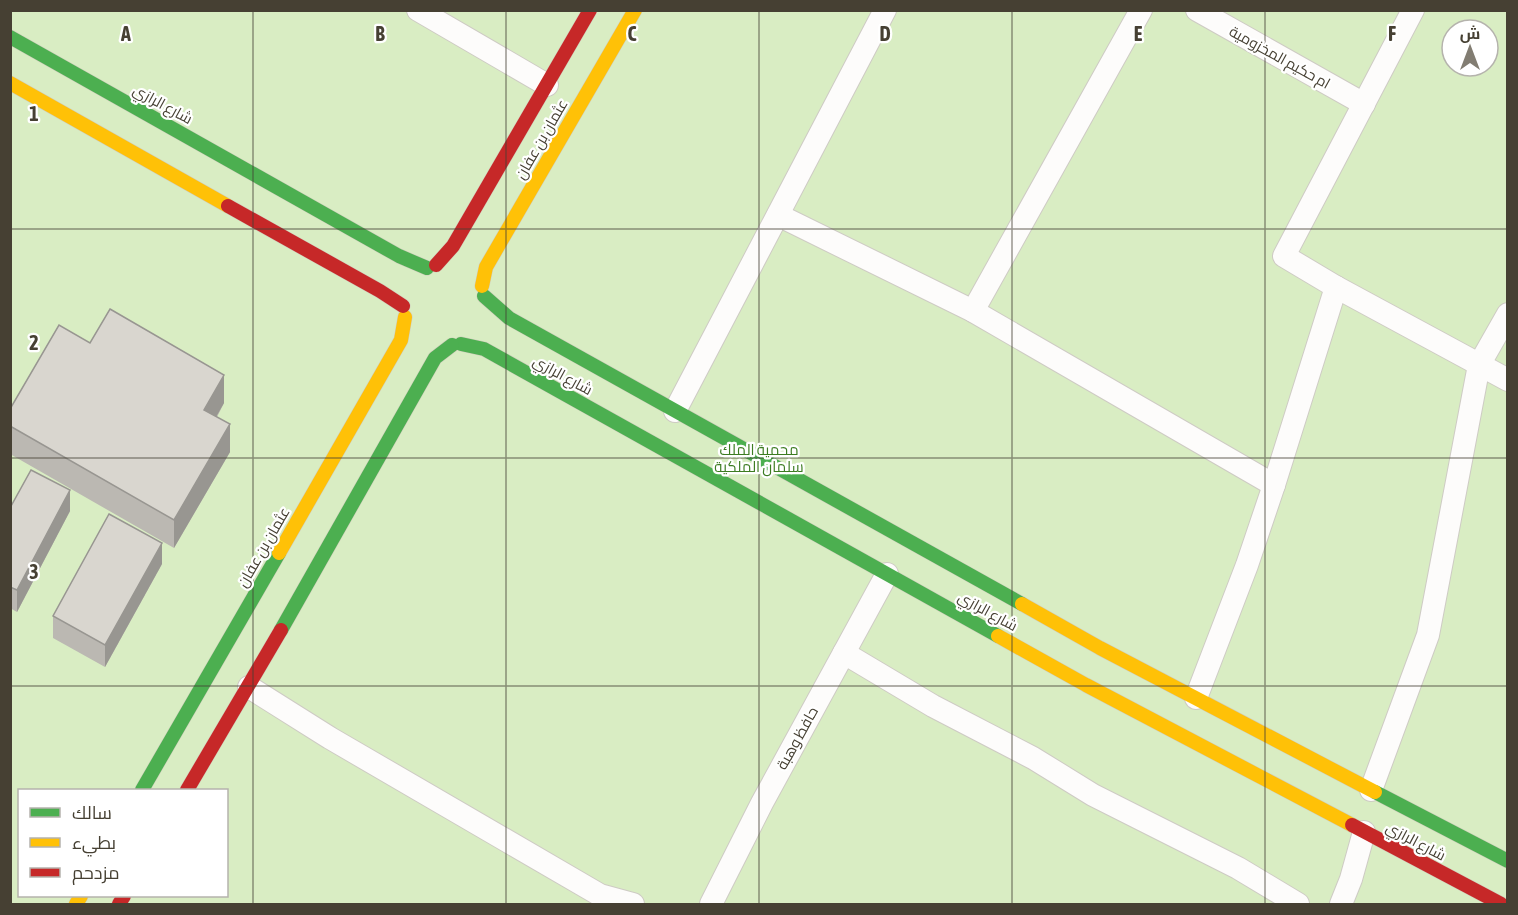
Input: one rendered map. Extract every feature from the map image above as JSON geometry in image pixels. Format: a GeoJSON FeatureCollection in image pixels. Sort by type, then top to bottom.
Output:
{"type":"FeatureCollection","features":[{"type":"Feature","properties":{"kind":"street"},"geometry":{"type":"LineString","coordinates":[[418,10],[547,86]]}},
{"type":"Feature","properties":{"kind":"street","name":"عثمان بن عفان"},"geometry":{"type":"LineString","coordinates":[[414,276],[432,266],[453,246],[590,10]]}},
{"type":"Feature","properties":{"kind":"street","name":"عثمان بن عفان"},"geometry":{"type":"LineString","coordinates":[[483,291],[486,267],[635,10]]}},
{"type":"Feature","properties":{"kind":"street"},"geometry":{"type":"LineString","coordinates":[[675,411],[885,10]]}},
{"type":"Feature","properties":{"kind":"street"},"geometry":{"type":"LineString","coordinates":[[973,311],[1141,10]]}},
{"type":"Feature","properties":{"kind":"street","name":"ام حكيم المخزومية"},"geometry":{"type":"LineString","coordinates":[[1197,10],[1364,104]]}},
{"type":"Feature","properties":{"kind":"street"},"geometry":{"type":"LineString","coordinates":[[1413,10],[1284,255],[1336,287],[1508,380]]}},
{"type":"Feature","properties":{"kind":"street","name":"شارع الرازي"},"geometry":{"type":"LineString","coordinates":[[10,37],[399,255],[432,266]]}},
{"type":"Feature","properties":{"kind":"street"},"geometry":{"type":"LineString","coordinates":[[10,83],[380,291],[404,312],[416,335]]}},
{"type":"Feature","properties":{"kind":"street"},"geometry":{"type":"LineString","coordinates":[[778,215],[973,311],[1274,485]]}},
{"type":"Feature","properties":{"kind":"street"},"geometry":{"type":"LineString","coordinates":[[432,266],[458,265]]}},
{"type":"Feature","properties":{"kind":"street","name":"شارع الرازي"},"geometry":{"type":"LineString","coordinates":[[471,273],[483,291],[509,318],[1100,648],[1508,861]]}},
{"type":"Feature","properties":{"kind":"street"},"geometry":{"type":"LineString","coordinates":[[1196,698],[1247,565],[1336,287]]}},
{"type":"Feature","properties":{"kind":"street","name":"عثمان بن عفان"},"geometry":{"type":"LineString","coordinates":[[143,789],[401,340],[406,290]]}},
{"type":"Feature","properties":{"kind":"street"},"geometry":{"type":"LineString","coordinates":[[483,291],[487,303],[485,312]]}},
{"type":"Feature","properties":{"kind":"street"},"geometry":{"type":"LineString","coordinates":[[1371,790],[1428,635],[1479,365],[1508,314]]}},
{"type":"Feature","properties":{"kind":"street"},"geometry":{"type":"LineString","coordinates":[[188,789],[249,687],[435,358],[474,334]]}},
{"type":"Feature","properties":{"kind":"street","name":"شارع الرازي"},"geometry":{"type":"LineString","coordinates":[[429,344],[484,349],[1086,685],[1501,904]]}},
{"type":"Feature","properties":{"kind":"street","name":"حافظ وهبة"},"geometry":{"type":"LineString","coordinates":[[711,904],[762,802],[887,574]]}},
{"type":"Feature","properties":{"kind":"street"},"geometry":{"type":"LineString","coordinates":[[844,652],[933,706],[1033,758],[1093,795],[1238,867],[1298,904]]}},
{"type":"Feature","properties":{"kind":"street"},"geometry":{"type":"LineString","coordinates":[[249,687],[330,738],[600,895],[633,904]]}},
{"type":"Feature","properties":{"kind":"street"},"geometry":{"type":"LineString","coordinates":[[1341,904],[1351,879],[1364,832]]}},
{"type":"Feature","properties":{"kind":"green space","name":"محمية الملك سلمان الملكية"},"geometry":{"type":"Polygon","coordinates":[[[10,11],[1507,11],[1507,904],[11,904],[10,11]]]}},
{"type":"Feature","properties":{"kind":"building"},"geometry":{"type":"Polygon","coordinates":[[[110,309],[224,375],[204,410],[230,424],[174,520],[10,426],[10,409],[59,325],[90,343],[110,309]]]}},
{"type":"Feature","properties":{"kind":"building"},"geometry":{"type":"Polygon","coordinates":[[[31,470],[70,490],[17,590],[10,587],[10,508],[31,470]]]}},
{"type":"Feature","properties":{"kind":"building"},"geometry":{"type":"Polygon","coordinates":[[[109,514],[162,543],[105,645],[53,616],[109,514]]]}},
{"type":"Feature","properties":{"kind":"traffic: fast"},"geometry":{"type":"LineString","coordinates":[[10,37],[399,256],[427,268]]}},
{"type":"Feature","properties":{"kind":"traffic: fast"},"geometry":{"type":"LineString","coordinates":[[484,296],[509,318],[1022,604]]}},
{"type":"Feature","properties":{"kind":"traffic: fast"},"geometry":{"type":"LineString","coordinates":[[461,344],[484,349],[998,636]]}},
{"type":"Feature","properties":{"kind":"traffic: fast"},"geometry":{"type":"LineString","coordinates":[[281,630],[435,358],[452,345]]}},
{"type":"Feature","properties":{"kind":"traffic: fast"},"geometry":{"type":"LineString","coordinates":[[143,789],[279,553]]}},
{"type":"Feature","properties":{"kind":"traffic: fast"},"geometry":{"type":"LineString","coordinates":[[1375,792],[1508,861]]}},
{"type":"Feature","properties":{"kind":"traffic: slow"},"geometry":{"type":"LineString","coordinates":[[482,286],[486,267],[635,10]]}},
{"type":"Feature","properties":{"kind":"traffic: slow"},"geometry":{"type":"LineString","coordinates":[[10,83],[228,206]]}},
{"type":"Feature","properties":{"kind":"traffic: slow"},"geometry":{"type":"LineString","coordinates":[[279,553],[401,340],[405,317]]}},
{"type":"Feature","properties":{"kind":"traffic: slow"},"geometry":{"type":"LineString","coordinates":[[1022,604],[1100,648],[1375,792]]}},
{"type":"Feature","properties":{"kind":"traffic: slow"},"geometry":{"type":"LineString","coordinates":[[998,636],[1352,825]]}},
{"type":"Feature","properties":{"kind":"traffic: slow"},"geometry":{"type":"LineString","coordinates":[[76,904],[80,897]]}},
{"type":"Feature","properties":{"kind":"traffic: jam"},"geometry":{"type":"LineString","coordinates":[[436,265],[453,246],[590,10]]}},
{"type":"Feature","properties":{"kind":"traffic: jam"},"geometry":{"type":"LineString","coordinates":[[228,206],[403,306]]}},
{"type":"Feature","properties":{"kind":"traffic: jam"},"geometry":{"type":"LineString","coordinates":[[188,789],[281,630]]}},
{"type":"Feature","properties":{"kind":"traffic: jam"},"geometry":{"type":"LineString","coordinates":[[1352,825],[1501,904]]}},
{"type":"Feature","properties":{"kind":"traffic: jam"},"geometry":{"type":"LineString","coordinates":[[119,904],[123,897]]}}]}
